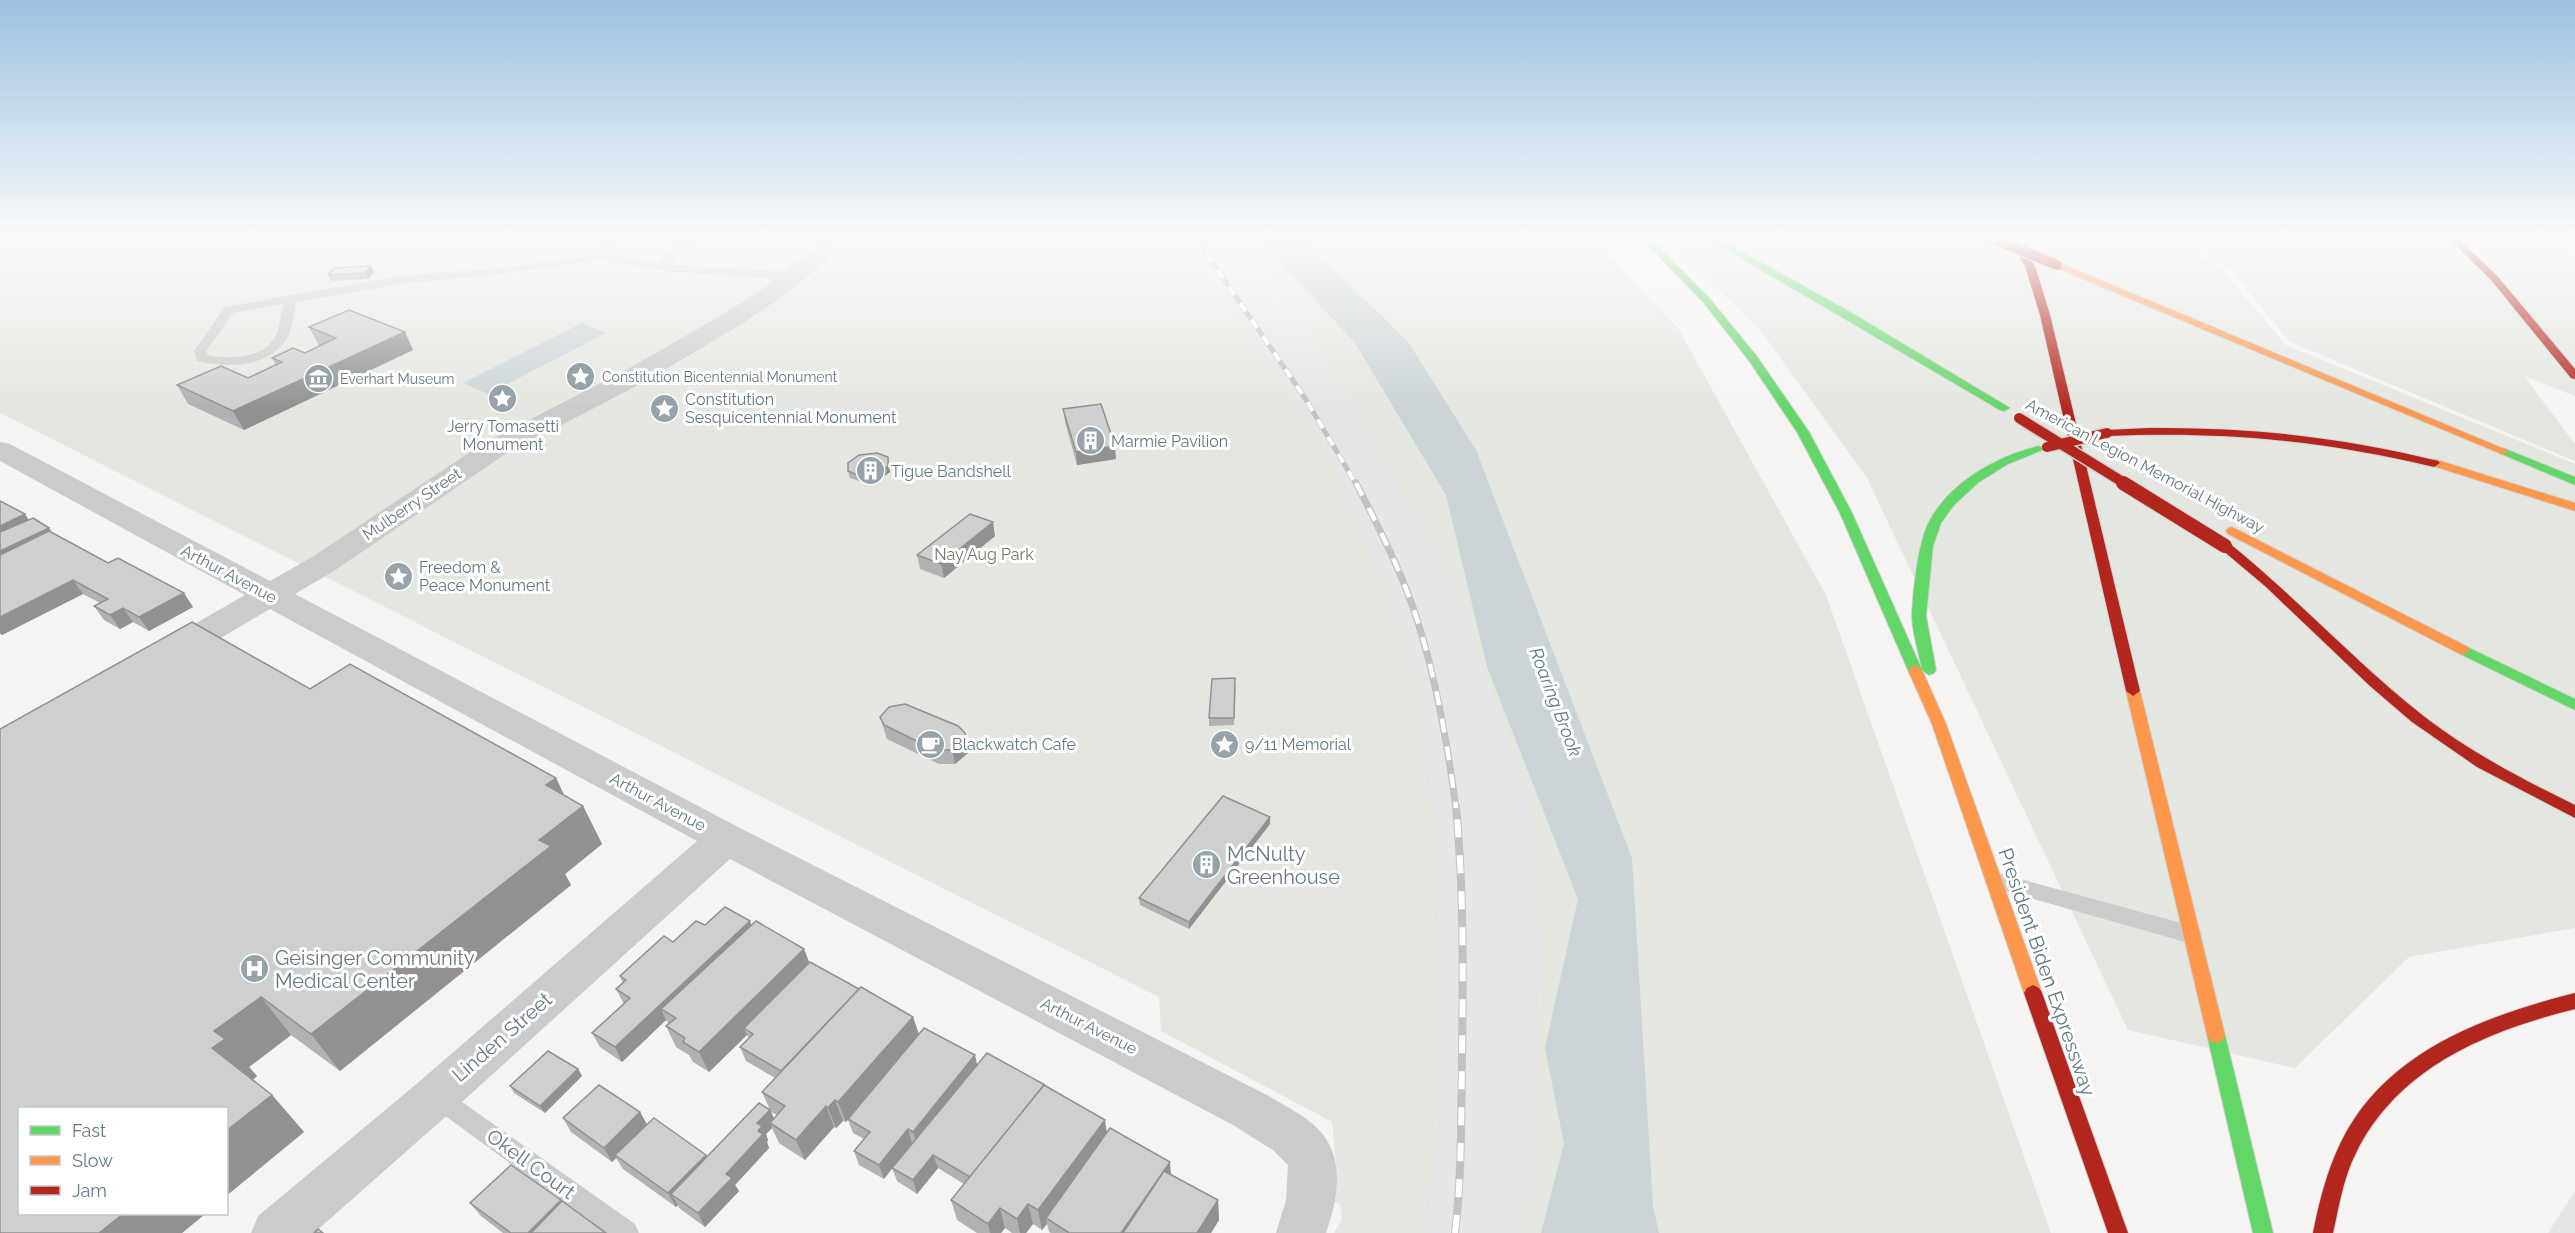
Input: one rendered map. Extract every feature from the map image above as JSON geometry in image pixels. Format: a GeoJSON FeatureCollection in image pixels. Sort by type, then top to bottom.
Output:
{"type":"FeatureCollection","features":[{"type":"Feature","properties":{"kind":"main road"},"geometry":{"type":"LineString","coordinates":[[1701,295],[1772,384],[1803,432],[1846,513],[1939,724]]}},
{"type":"Feature","properties":{"kind":"main road","name":"American Legion Memorial Highway"},"geometry":{"type":"LineString","coordinates":[[1812,295],[2019,418],[2207,518]]}},
{"type":"Feature","properties":{"kind":"main road"},"geometry":{"type":"LineString","coordinates":[[2039,295],[2264,1233]]}},
{"type":"Feature","properties":{"kind":"main road"},"geometry":{"type":"LineString","coordinates":[[2128,295],[2575,481]]}},
{"type":"Feature","properties":{"kind":"main road"},"geometry":{"type":"LineString","coordinates":[[2508,295],[2575,376]]}},
{"type":"Feature","properties":{"kind":"main road"},"geometry":{"type":"LineString","coordinates":[[2019,418],[2225,546],[2291,600],[2375,681],[2427,725],[2474,758],[2575,812]]}},
{"type":"Feature","properties":{"kind":"main road"},"geometry":{"type":"LineString","coordinates":[[1939,724],[1919,616],[1927,546],[1935,523],[1950,502],[1975,479],[2004,462],[2038,449],[2107,433],[2191,427],[2279,432],[2345,441],[2450,465],[2575,507]]}},
{"type":"Feature","properties":{"kind":"main road","name":"American Legion Memorial Highway"},"geometry":{"type":"LineString","coordinates":[[2223,527],[2413,626],[2575,705]]}},
{"type":"Feature","properties":{"kind":"main road","name":"President Biden Expressway"},"geometry":{"type":"LineString","coordinates":[[1939,724],[2118,1233]]}},
{"type":"Feature","properties":{"kind":"main road"},"geometry":{"type":"LineString","coordinates":[[2323,1233],[2333,1187],[2356,1134],[2390,1088],[2430,1055],[2482,1027],[2539,1008],[2575,1001]]}},
{"type":"Feature","properties":{"kind":"street","name":"Mulberry Street"},"geometry":{"type":"LineString","coordinates":[[140,671],[323,564],[494,449],[637,375],[770,295]]}},
{"type":"Feature","properties":{"kind":"street","name":"Arthur Avenue"},"geometry":{"type":"LineString","coordinates":[[0,450],[726,839],[1250,1110],[1302,1144],[1310,1158],[1313,1182],[1311,1200],[1301,1233]]}},
{"type":"Feature","properties":{"kind":"street","name":"Linden Street"},"geometry":{"type":"LineString","coordinates":[[276,1233],[436,1096],[726,839]]}},
{"type":"Feature","properties":{"kind":"lane"},"geometry":{"type":"LineString","coordinates":[[290,300],[282,336],[277,345],[266,352],[229,361],[202,358],[200,351],[229,310],[320,295]]}},
{"type":"Feature","properties":{"kind":"lane"},"geometry":{"type":"LineString","coordinates":[[1994,880],[2193,936]]}},
{"type":"Feature","properties":{"kind":"lane","name":"Okell Court"},"geometry":{"type":"LineString","coordinates":[[436,1096],[626,1233]]}},
{"type":"Feature","properties":{"kind":"shaded area"},"geometry":{"type":"Polygon","coordinates":[[[1212,295],[1278,295],[1300,324],[1373,439],[1455,593],[1529,800],[1542,930],[1538,1117],[1520,1233],[1430,1233],[1443,979],[1431,770],[1212,295]]]}},
{"type":"Feature","properties":{"kind":"shaded area"},"geometry":{"type":"Polygon","coordinates":[[[2575,1191],[2575,1233],[2548,1233],[2575,1191]]]}},
{"type":"Feature","properties":{"kind":"green space","name":"Nay Aug Park"},"geometry":{"type":"Polygon","coordinates":[[[0,295],[1220,295],[1272,364],[1321,439],[1383,577],[1416,666],[1431,770],[1443,979],[1430,1233],[1334,1233],[1342,1220],[1340,1204],[1332,1200],[1336,1165],[1332,1122],[1161,1031],[1159,997],[0,413],[0,295]]]}},
{"type":"Feature","properties":{"kind":"green space"},"geometry":{"type":"Polygon","coordinates":[[[1278,295],[1646,295],[1678,328],[1826,595],[2051,1233],[1520,1233],[1538,1117],[1542,930],[1529,800],[1455,593],[1373,439],[1300,324],[1278,295]]]}},
{"type":"Feature","properties":{"kind":"green space"},"geometry":{"type":"Polygon","coordinates":[[[1723,295],[2243,295],[2286,345],[2575,464],[2575,928],[2409,957],[2295,1068],[2128,1030],[1867,478],[1758,327],[1723,295]]]}},
{"type":"Feature","properties":{"kind":"green space"},"geometry":{"type":"Polygon","coordinates":[[[2251,295],[2575,295],[2575,396],[2524,376],[2575,444],[2575,461],[2290,342],[2251,295]]]}},
{"type":"Feature","properties":{"kind":"water","name":"Roaring Brook"},"geometry":{"type":"Polygon","coordinates":[[[1310,295],[1360,295],[1409,343],[1476,450],[1632,858],[1653,1206],[1659,1233],[1541,1233],[1564,1144],[1545,1048],[1578,899],[1487,667],[1446,495],[1355,343],[1310,295]]]}},
{"type":"Feature","properties":{"kind":"water"},"geometry":{"type":"Polygon","coordinates":[[[582,323],[606,333],[488,394],[463,383],[582,323]]]}},
{"type":"Feature","properties":{"kind":"building"},"geometry":{"type":"Polygon","coordinates":[[[349,310],[405,332],[233,411],[177,385],[221,366],[248,378],[282,362],[272,358],[293,348],[305,353],[336,338],[309,327],[349,310]]]}},
{"type":"Feature","properties":{"kind":"building","name":"Marmie Pavilion"},"geometry":{"type":"Polygon","coordinates":[[[1101,404],[1115,446],[1076,452],[1063,409],[1101,404]]]}},
{"type":"Feature","properties":{"kind":"building"},"geometry":{"type":"Polygon","coordinates":[[[877,453],[888,457],[888,466],[877,474],[860,476],[848,471],[848,463],[859,455],[877,453]]]}},
{"type":"Feature","properties":{"kind":"building"},"geometry":{"type":"Polygon","coordinates":[[[0,501],[25,514],[0,526],[0,501]]]}},
{"type":"Feature","properties":{"kind":"building"},"geometry":{"type":"Polygon","coordinates":[[[970,514],[993,522],[941,564],[917,555],[970,514]]]}},
{"type":"Feature","properties":{"kind":"building"},"geometry":{"type":"Polygon","coordinates":[[[33,518],[49,528],[0,551],[0,532],[33,518]]]}},
{"type":"Feature","properties":{"kind":"building"},"geometry":{"type":"Polygon","coordinates":[[[49,531],[108,563],[118,558],[184,593],[139,617],[123,608],[110,615],[94,606],[108,599],[73,580],[0,617],[0,555],[49,531]]]}},
{"type":"Feature","properties":{"kind":"building","name":"Geisinger Community Medical Center"},"geometry":{"type":"Polygon","coordinates":[[[192,622],[310,689],[350,664],[556,778],[546,785],[583,806],[539,840],[551,846],[311,1034],[261,997],[214,1031],[225,1039],[212,1048],[272,1095],[228,1129],[228,1107],[18,1107],[18,1215],[122,1215],[99,1233],[0,1233],[0,729],[192,622]]]}},
{"type":"Feature","properties":{"kind":"building"},"geometry":{"type":"Polygon","coordinates":[[[1235,678],[1234,718],[1209,718],[1212,679],[1235,678]]]}},
{"type":"Feature","properties":{"kind":"building"},"geometry":{"type":"Polygon","coordinates":[[[905,704],[958,726],[965,733],[965,739],[952,750],[935,750],[884,725],[880,717],[889,707],[905,704]]]}},
{"type":"Feature","properties":{"kind":"building","name":"McNulty Greenhouse"},"geometry":{"type":"Polygon","coordinates":[[[1223,796],[1270,817],[1189,922],[1139,898],[1223,796]]]}},
{"type":"Feature","properties":{"kind":"building"},"geometry":{"type":"Polygon","coordinates":[[[725,907],[750,921],[615,1047],[592,1033],[630,998],[616,989],[626,980],[620,976],[664,936],[673,942],[696,921],[705,925],[725,907]]]}},
{"type":"Feature","properties":{"kind":"building"},"geometry":{"type":"Polygon","coordinates":[[[756,921],[804,949],[699,1052],[683,1042],[685,1038],[666,1026],[676,1018],[661,1009],[756,921]]]}},
{"type":"Feature","properties":{"kind":"building"},"geometry":{"type":"Polygon","coordinates":[[[810,962],[859,989],[781,1071],[740,1047],[753,1034],[744,1028],[810,962]]]}},
{"type":"Feature","properties":{"kind":"building"},"geometry":{"type":"Polygon","coordinates":[[[861,987],[913,1017],[838,1102],[835,1100],[828,1108],[826,1106],[796,1140],[770,1123],[785,1106],[762,1092],[861,987]]]}},
{"type":"Feature","properties":{"kind":"building"},"geometry":{"type":"Polygon","coordinates":[[[924,1028],[975,1055],[913,1132],[908,1129],[879,1165],[854,1151],[870,1132],[848,1119],[924,1028]]]}},
{"type":"Feature","properties":{"kind":"building"},"geometry":{"type":"Polygon","coordinates":[[[548,1051],[578,1069],[540,1106],[510,1086],[548,1051]]]}},
{"type":"Feature","properties":{"kind":"building"},"geometry":{"type":"Polygon","coordinates":[[[987,1053],[1045,1085],[970,1177],[933,1155],[913,1180],[892,1168],[987,1053]]]}},
{"type":"Feature","properties":{"kind":"building"},"geometry":{"type":"Polygon","coordinates":[[[599,1085],[640,1112],[604,1148],[563,1118],[599,1085]]]}},
{"type":"Feature","properties":{"kind":"building"},"geometry":{"type":"Polygon","coordinates":[[[1044,1085],[1105,1120],[1038,1210],[1028,1204],[1017,1219],[1000,1208],[988,1224],[951,1200],[1044,1085]]]}},
{"type":"Feature","properties":{"kind":"building"},"geometry":{"type":"Polygon","coordinates":[[[759,1103],[770,1110],[757,1123],[762,1126],[758,1131],[763,1134],[726,1174],[732,1178],[698,1213],[671,1194],[759,1103]]]}},
{"type":"Feature","properties":{"kind":"building"},"geometry":{"type":"Polygon","coordinates":[[[654,1118],[706,1155],[668,1193],[615,1155],[654,1118]]]}},
{"type":"Feature","properties":{"kind":"building"},"geometry":{"type":"Polygon","coordinates":[[[1110,1128],[1170,1162],[1121,1233],[1068,1233],[1046,1218],[1110,1128]]]}},
{"type":"Feature","properties":{"kind":"building"},"geometry":{"type":"Polygon","coordinates":[[[511,1165],[561,1200],[528,1233],[511,1233],[470,1203],[511,1165]]]}},
{"type":"Feature","properties":{"kind":"building"},"geometry":{"type":"Polygon","coordinates":[[[1164,1171],[1218,1200],[1197,1233],[1123,1233],[1164,1171]]]}},
{"type":"Feature","properties":{"kind":"building"},"geometry":{"type":"Polygon","coordinates":[[[562,1201],[606,1233],[531,1233],[562,1201]]]}},
{"type":"Feature","properties":{"kind":"railway"},"geometry":{"type":"LineString","coordinates":[[1234,295],[1305,398],[1356,484]]}},
{"type":"Feature","properties":{"kind":"railway"},"geometry":{"type":"LineString","coordinates":[[1356,483],[1383,536],[1420,629],[1442,718],[1456,808]]}},
{"type":"Feature","properties":{"kind":"railway"},"geometry":{"type":"LineString","coordinates":[[1455,1233],[1461,1146],[1463,996],[1462,902],[1456,807]]}},
{"type":"Feature","properties":{"kind":"traffic: fast"},"geometry":{"type":"LineString","coordinates":[[1701,295],[1754,360],[1803,432],[1846,513],[1915,670]]}},
{"type":"Feature","properties":{"kind":"traffic: fast"},"geometry":{"type":"LineString","coordinates":[[1812,295],[2004,408]]}},
{"type":"Feature","properties":{"kind":"traffic: fast"},"geometry":{"type":"LineString","coordinates":[[1929,670],[1919,616],[1927,546],[1935,523],[1950,502],[1975,479],[2004,462],[2039,449]]}},
{"type":"Feature","properties":{"kind":"traffic: fast"},"geometry":{"type":"LineString","coordinates":[[2503,451],[2575,481]]}},
{"type":"Feature","properties":{"kind":"traffic: fast"},"geometry":{"type":"LineString","coordinates":[[2463,650],[2575,705]]}},
{"type":"Feature","properties":{"kind":"traffic: fast"},"geometry":{"type":"LineString","coordinates":[[2216,1035],[2263,1233]]}},
{"type":"Feature","properties":{"kind":"traffic: slow"},"geometry":{"type":"LineString","coordinates":[[2128,295],[2503,451]]}},
{"type":"Feature","properties":{"kind":"traffic: slow"},"geometry":{"type":"LineString","coordinates":[[2434,463],[2575,507]]}},
{"type":"Feature","properties":{"kind":"traffic: slow"},"geometry":{"type":"LineString","coordinates":[[2232,531],[2463,650]]}},
{"type":"Feature","properties":{"kind":"traffic: slow"},"geometry":{"type":"LineString","coordinates":[[1915,670],[1939,724],[2033,993]]}},
{"type":"Feature","properties":{"kind":"traffic: slow"},"geometry":{"type":"LineString","coordinates":[[2133,691],[2216,1035]]}},
{"type":"Feature","properties":{"kind":"traffic: jam"},"geometry":{"type":"LineString","coordinates":[[2039,295],[2133,691]]}},
{"type":"Feature","properties":{"kind":"traffic: jam"},"geometry":{"type":"LineString","coordinates":[[2508,295],[2575,376]]}},
{"type":"Feature","properties":{"kind":"traffic: jam"},"geometry":{"type":"LineString","coordinates":[[2019,418],[2225,546]]}},
{"type":"Feature","properties":{"kind":"traffic: jam"},"geometry":{"type":"LineString","coordinates":[[2107,433],[2191,431],[2272,434],[2352,445],[2434,463]]}},
{"type":"Feature","properties":{"kind":"traffic: jam"},"geometry":{"type":"LineString","coordinates":[[2047,447],[2107,433]]}},
{"type":"Feature","properties":{"kind":"traffic: jam"},"geometry":{"type":"LineString","coordinates":[[2225,546],[2248,564],[2375,683],[2417,719],[2482,763],[2575,812]]}},
{"type":"Feature","properties":{"kind":"traffic: jam"},"geometry":{"type":"LineString","coordinates":[[2033,993],[2118,1233]]}},
{"type":"Feature","properties":{"kind":"traffic: jam"},"geometry":{"type":"LineString","coordinates":[[2323,1233],[2333,1188],[2349,1146],[2368,1116],[2390,1089],[2416,1067],[2445,1048],[2476,1033],[2541,1009],[2575,1001]]}},
{"type":"Feature","properties":{"kind":"place","name":"Constitution Bicentennial Monument"},"geometry":{"type":"Point","coordinates":[581,377]}},
{"type":"Feature","properties":{"kind":"place","name":"Everhart Museum"},"geometry":{"type":"Point","coordinates":[319,379]}},
{"type":"Feature","properties":{"kind":"place","name":"Jerry Tomasetti Monument"},"geometry":{"type":"Point","coordinates":[503,398]}},
{"type":"Feature","properties":{"kind":"place","name":"Constitution Sesquicentennial Monument"},"geometry":{"type":"Point","coordinates":[664,408]}},
{"type":"Feature","properties":{"kind":"place","name":"Marmie Pavilion"},"geometry":{"type":"Point","coordinates":[1090,441]}},
{"type":"Feature","properties":{"kind":"place","name":"Tigue Bandshell"},"geometry":{"type":"Point","coordinates":[870,471]}},
{"type":"Feature","properties":{"kind":"place","name":"Freedom & Peace Monument"},"geometry":{"type":"Point","coordinates":[398,576]}},
{"type":"Feature","properties":{"kind":"place","name":"Blackwatch Cafe"},"geometry":{"type":"Point","coordinates":[931,744]}},
{"type":"Feature","properties":{"kind":"place","name":"9/11 Memorial"},"geometry":{"type":"Point","coordinates":[1224,744]}},
{"type":"Feature","properties":{"kind":"place","name":"McNulty Greenhouse"},"geometry":{"type":"Point","coordinates":[1206,865]}},
{"type":"Feature","properties":{"kind":"place","name":"Geisinger Community Medical Center"},"geometry":{"type":"Point","coordinates":[254,969]}}]}
